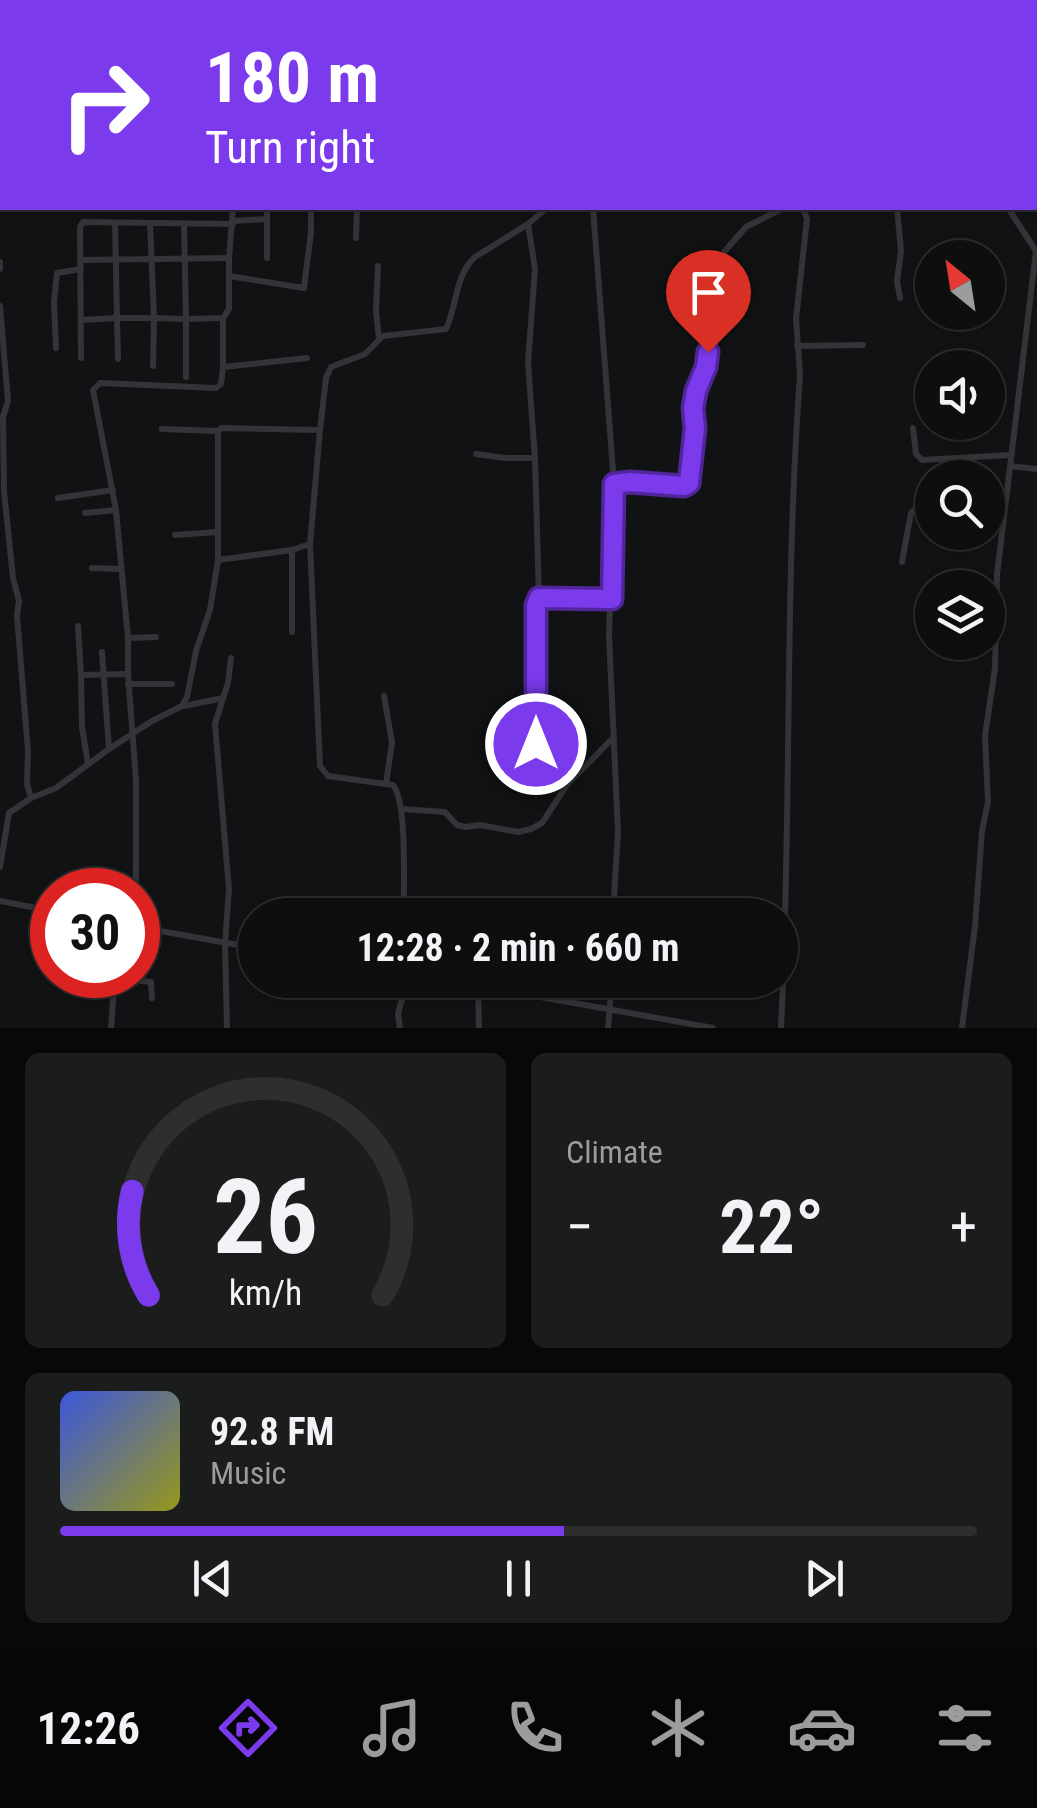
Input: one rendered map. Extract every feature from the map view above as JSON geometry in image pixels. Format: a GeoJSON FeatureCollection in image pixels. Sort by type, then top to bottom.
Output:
{"type":"FeatureCollection","features":[{"type":"Feature","properties":{"kind":"street"},"geometry":{"type":"LineString","coordinates":[[136,868],[137,793],[128,638],[116,510],[93,390],[100,383],[212,389],[221,384],[233,210]]}},
{"type":"Feature","properties":{"kind":"street"},"geometry":{"type":"LineString","coordinates":[[266,258],[268,210]]}},
{"type":"Feature","properties":{"kind":"street"},"geometry":{"type":"LineString","coordinates":[[229,276],[304,288],[311,210]]}},
{"type":"Feature","properties":{"kind":"street"},"geometry":{"type":"LineString","coordinates":[[356,238],[357,210]]}},
{"type":"Feature","properties":{"kind":"street"},"geometry":{"type":"LineString","coordinates":[[404,898],[402,809],[397,788],[328,776],[320,766],[310,544],[326,378],[331,366],[358,358],[390,334],[446,329],[468,263],[545,210]]}},
{"type":"Feature","properties":{"kind":"street"},"geometry":{"type":"LineString","coordinates":[[593,210],[614,484],[610,635],[618,831],[614,898]]}},
{"type":"Feature","properties":{"kind":"street"},"geometry":{"type":"LineString","coordinates":[[614,484],[689,483],[695,428],[693,408],[706,367],[710,316],[727,313],[733,288],[716,283],[710,276],[746,227],[779,210]]}},
{"type":"Feature","properties":{"kind":"street"},"geometry":{"type":"LineString","coordinates":[[781,1028],[786,933],[786,738],[800,375],[797,298],[807,219],[801,210]]}},
{"type":"Feature","properties":{"kind":"street"},"geometry":{"type":"LineString","coordinates":[[897,210],[900,298]]}},
{"type":"Feature","properties":{"kind":"street"},"geometry":{"type":"LineString","coordinates":[[962,1028],[988,802],[985,736],[994,668],[995,602],[1010,456],[1036,280],[1036,251],[1009,210]]}},
{"type":"Feature","properties":{"kind":"street"},"geometry":{"type":"LineString","coordinates":[[81,358],[81,224],[266,219]]}},
{"type":"Feature","properties":{"kind":"street"},"geometry":{"type":"LineString","coordinates":[[114,223],[118,359]]}},
{"type":"Feature","properties":{"kind":"street"},"geometry":{"type":"LineString","coordinates":[[150,223],[152,366]]}},
{"type":"Feature","properties":{"kind":"street"},"geometry":{"type":"LineString","coordinates":[[184,224],[186,377]]}},
{"type":"Feature","properties":{"kind":"street"},"geometry":{"type":"LineString","coordinates":[[528,224],[535,270],[528,363],[539,598],[535,718],[538,781]]}},
{"type":"Feature","properties":{"kind":"street"},"geometry":{"type":"LineString","coordinates":[[56,348],[54,302],[60,270],[116,260],[230,258]]}},
{"type":"Feature","properties":{"kind":"street"},"geometry":{"type":"LineString","coordinates":[[378,266],[376,312],[380,340]]}},
{"type":"Feature","properties":{"kind":"street"},"geometry":{"type":"LineString","coordinates":[[0,306],[8,401],[3,417],[4,491],[19,601],[27,784],[31,798]]}},
{"type":"Feature","properties":{"kind":"street"},"geometry":{"type":"LineString","coordinates":[[80,320],[223,318]]}},
{"type":"Feature","properties":{"kind":"street"},"geometry":{"type":"LineString","coordinates":[[797,346],[863,345]]}},
{"type":"Feature","properties":{"kind":"street"},"geometry":{"type":"LineString","coordinates":[[224,367],[307,358]]}},
{"type":"Feature","properties":{"kind":"street"},"geometry":{"type":"LineString","coordinates":[[182,706],[210,610],[218,560],[218,432],[221,428],[320,430]]}},
{"type":"Feature","properties":{"kind":"street"},"geometry":{"type":"LineString","coordinates":[[914,428],[916,454],[922,460],[1010,456]]}},
{"type":"Feature","properties":{"kind":"street"},"geometry":{"type":"LineString","coordinates":[[162,430],[218,432]]}},
{"type":"Feature","properties":{"kind":"street"},"geometry":{"type":"LineString","coordinates":[[476,454],[535,458]]}},
{"type":"Feature","properties":{"kind":"street"},"geometry":{"type":"LineString","coordinates":[[1010,466],[1037,468]]}},
{"type":"Feature","properties":{"kind":"street"},"geometry":{"type":"LineString","coordinates":[[58,498],[112,490]]}},
{"type":"Feature","properties":{"kind":"street"},"geometry":{"type":"LineString","coordinates":[[902,562],[915,509]]}},
{"type":"Feature","properties":{"kind":"street"},"geometry":{"type":"LineString","coordinates":[[85,513],[116,510]]}},
{"type":"Feature","properties":{"kind":"street"},"geometry":{"type":"LineString","coordinates":[[176,535],[217,532]]}},
{"type":"Feature","properties":{"kind":"street"},"geometry":{"type":"LineString","coordinates":[[218,560],[310,544]]}},
{"type":"Feature","properties":{"kind":"street"},"geometry":{"type":"LineString","coordinates":[[292,550],[292,632]]}},
{"type":"Feature","properties":{"kind":"street"},"geometry":{"type":"LineString","coordinates":[[92,568],[121,570]]}},
{"type":"Feature","properties":{"kind":"street"},"geometry":{"type":"LineString","coordinates":[[539,598],[612,599]]}},
{"type":"Feature","properties":{"kind":"street"},"geometry":{"type":"LineString","coordinates":[[78,626],[82,728],[88,764]]}},
{"type":"Feature","properties":{"kind":"street"},"geometry":{"type":"LineString","coordinates":[[128,638],[156,637]]}},
{"type":"Feature","properties":{"kind":"street"},"geometry":{"type":"LineString","coordinates":[[102,652],[108,749]]}},
{"type":"Feature","properties":{"kind":"street"},"geometry":{"type":"LineString","coordinates":[[227,1028],[229,889],[215,724],[231,658]]}},
{"type":"Feature","properties":{"kind":"street"},"geometry":{"type":"LineString","coordinates":[[81,675],[128,674]]}},
{"type":"Feature","properties":{"kind":"street"},"geometry":{"type":"LineString","coordinates":[[128,684],[172,684]]}},
{"type":"Feature","properties":{"kind":"street"},"geometry":{"type":"LineString","coordinates":[[384,696],[392,742],[386,784]]}},
{"type":"Feature","properties":{"kind":"street"},"geometry":{"type":"LineString","coordinates":[[0,867],[8,813],[56,788],[152,720],[182,706],[223,698]]}},
{"type":"Feature","properties":{"kind":"street"},"geometry":{"type":"LineString","coordinates":[[402,809],[446,812],[458,825],[466,827],[480,825],[518,832],[532,828],[542,822],[566,786],[613,738]]}},
{"type":"Feature","properties":{"kind":"street"},"geometry":{"type":"LineString","coordinates":[[0,901],[30,907]]}},
{"type":"Feature","properties":{"kind":"street"},"geometry":{"type":"LineString","coordinates":[[160,931],[238,946]]}},
{"type":"Feature","properties":{"kind":"street"},"geometry":{"type":"LineString","coordinates":[[111,1028],[112,998]]}},
{"type":"Feature","properties":{"kind":"street"},"geometry":{"type":"LineString","coordinates":[[400,1028],[398,1014],[402,998]]}},
{"type":"Feature","properties":{"kind":"street"},"geometry":{"type":"LineString","coordinates":[[478,998],[478,1028]]}},
{"type":"Feature","properties":{"kind":"street"},"geometry":{"type":"LineString","coordinates":[[544,998],[713,1028]]}},
{"type":"Feature","properties":{"kind":"street"},"geometry":{"type":"LineString","coordinates":[[608,1028],[611,998]]}},
{"type":"Feature","properties":{"kind":"route"},"geometry":{"type":"LineString","coordinates":[[536,744],[539,598],[612,599],[614,484],[689,483],[695,428],[693,408],[708,352]]}}]}
